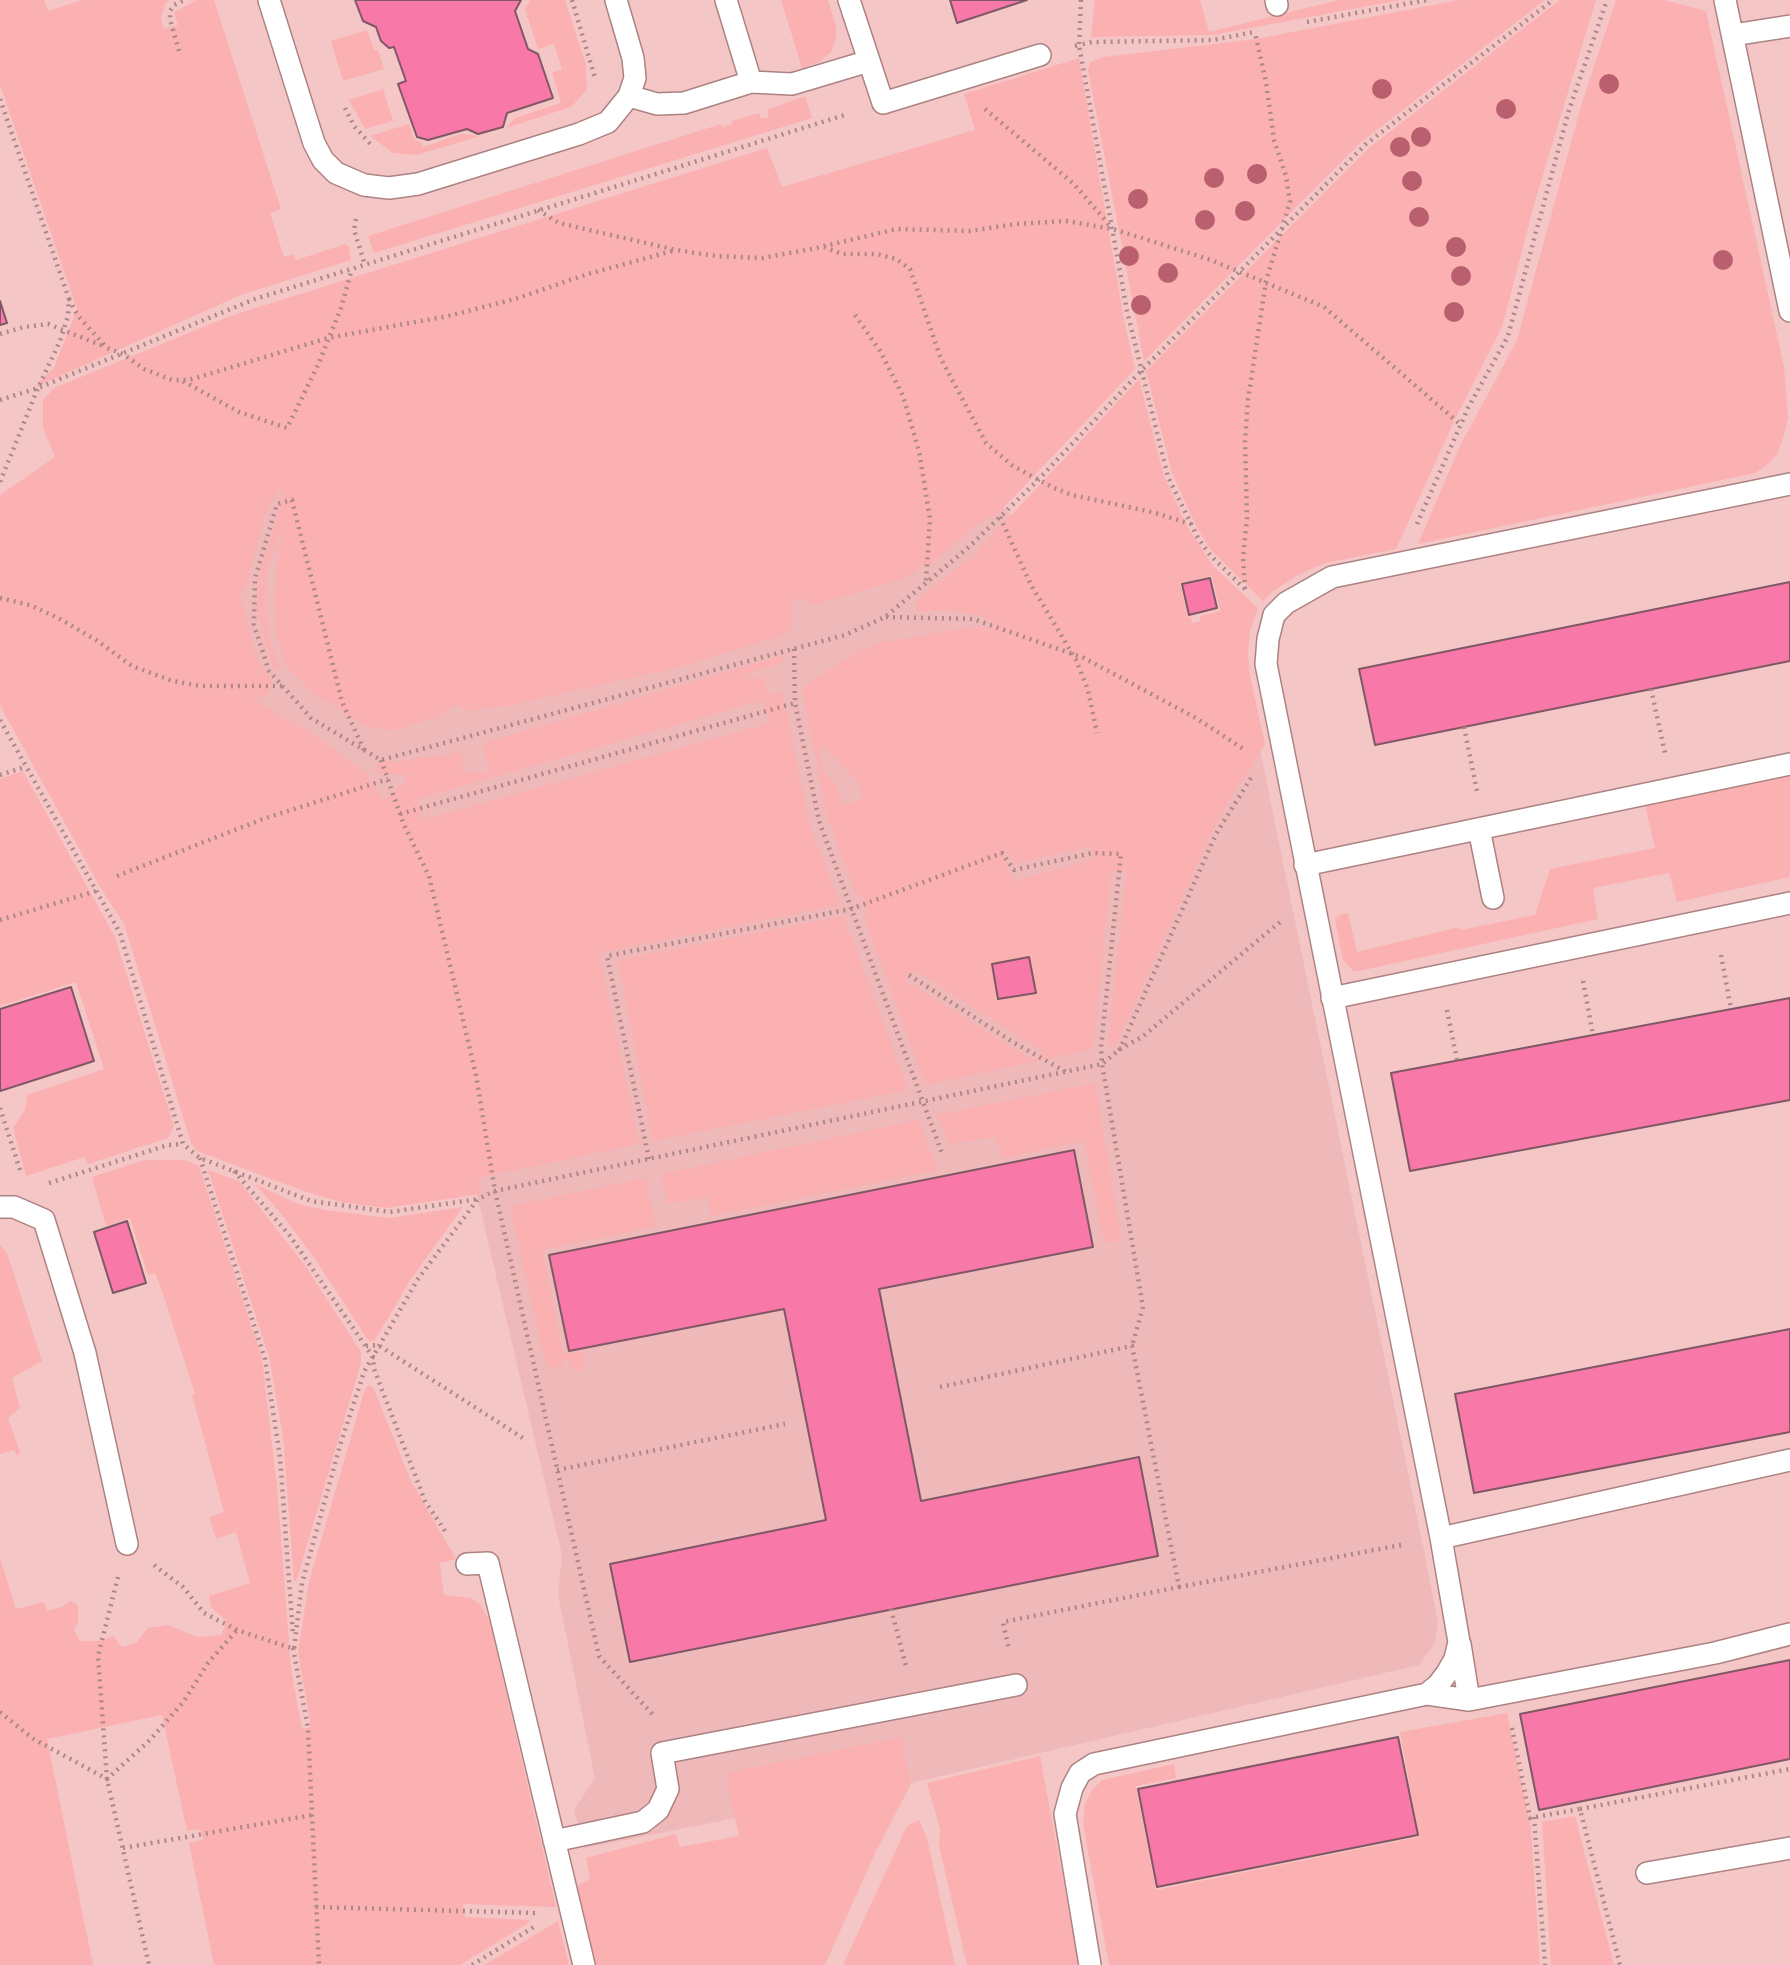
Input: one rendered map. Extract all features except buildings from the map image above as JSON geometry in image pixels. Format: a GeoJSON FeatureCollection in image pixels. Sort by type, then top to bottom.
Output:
{"type":"FeatureCollection","features":[{"type":"Feature","properties":{"kind":"lane"},"geometry":{"type":"LineString","coordinates":[[270,0],[314,143],[323,160],[336,173],[365,185],[389,188],[418,184],[579,134],[608,122],[629,96],[635,78],[634,58],[616,0]]}},
{"type":"Feature","properties":{"kind":"lane"},"geometry":{"type":"LineString","coordinates":[[726,0],[751,82]]}},
{"type":"Feature","properties":{"kind":"lane"},"geometry":{"type":"LineString","coordinates":[[849,0],[883,103],[1040,55]]}},
{"type":"Feature","properties":{"kind":"lane"},"geometry":{"type":"LineString","coordinates":[[1725,0],[1790,311]]}},
{"type":"Feature","properties":{"kind":"lane"},"geometry":{"type":"LineString","coordinates":[[1733,35],[1790,26]]}},
{"type":"Feature","properties":{"kind":"lane"},"geometry":{"type":"LineString","coordinates":[[629,96],[657,104],[684,103],[751,82],[792,84],[869,61]]}},
{"type":"Feature","properties":{"kind":"lane"},"geometry":{"type":"LineString","coordinates":[[1469,1699],[1441,1538],[1266,664],[1274,615],[1286,603],[1332,577],[1790,484]]}},
{"type":"Feature","properties":{"kind":"lane"},"geometry":{"type":"LineString","coordinates":[[1305,865],[1790,764]]}},
{"type":"Feature","properties":{"kind":"lane"},"geometry":{"type":"LineString","coordinates":[[1482,828],[1493,898]]}},
{"type":"Feature","properties":{"kind":"lane"},"geometry":{"type":"LineString","coordinates":[[1332,998],[1790,904]]}},
{"type":"Feature","properties":{"kind":"lane"},"geometry":{"type":"LineString","coordinates":[[0,1207],[14,1207],[44,1220],[85,1353],[127,1544]]}},
{"type":"Feature","properties":{"kind":"lane"},"geometry":{"type":"LineString","coordinates":[[1441,1538],[1790,1460]]}},
{"type":"Feature","properties":{"kind":"lane"},"geometry":{"type":"LineString","coordinates":[[467,1564],[488,1563],[554,1841],[564,1912],[583,1965]]}},
{"type":"Feature","properties":{"kind":"lane"},"geometry":{"type":"LineString","coordinates":[[1090,1965],[1065,1814],[1072,1788],[1080,1773],[1094,1764],[1427,1693],[1469,1699],[1715,1653],[1790,1634]]}},
{"type":"Feature","properties":{"kind":"lane"},"geometry":{"type":"LineString","coordinates":[[1427,1693],[1438,1685],[1447,1673],[1455,1659],[1459,1642]]}},
{"type":"Feature","properties":{"kind":"lane"},"geometry":{"type":"LineString","coordinates":[[554,1841],[643,1822],[657,1810],[668,1788],[662,1753],[1016,1685]]}},
{"type":"Feature","properties":{"kind":"lane"},"geometry":{"type":"LineString","coordinates":[[1647,1873],[1790,1848]]}},
{"type":"Feature","properties":{"kind":"path"},"geometry":{"type":"LineString","coordinates":[[180,51],[170,11],[174,5],[184,0]]}},
{"type":"Feature","properties":{"kind":"path"},"geometry":{"type":"LineString","coordinates":[[572,0],[592,64],[595,89]]}},
{"type":"Feature","properties":{"kind":"path"},"geometry":{"type":"LineString","coordinates":[[1081,0],[1079,45],[1127,311],[1168,477],[1210,555],[1274,615]]}},
{"type":"Feature","properties":{"kind":"path"},"geometry":{"type":"LineString","coordinates":[[382,760],[845,635],[885,617],[970,547],[1366,144],[1553,0]]}},
{"type":"Feature","properties":{"kind":"path"},"geometry":{"type":"LineString","coordinates":[[1400,563],[1460,424],[1508,336],[1569,110],[1607,0]]}},
{"type":"Feature","properties":{"kind":"path"},"geometry":{"type":"LineString","coordinates":[[1245,590],[1245,432],[1252,364],[1266,281],[1290,202],[1286,176],[1274,140],[1266,82],[1255,32]]}},
{"type":"Feature","properties":{"kind":"path"},"geometry":{"type":"LineString","coordinates":[[1040,55],[1079,45]]}},
{"type":"Feature","properties":{"kind":"path"},"geometry":{"type":"LineString","coordinates":[[953,82],[1074,184],[1113,229]]}},
{"type":"Feature","properties":{"kind":"path"},"geometry":{"type":"LineString","coordinates":[[0,99],[69,299],[78,316],[107,348]]}},
{"type":"Feature","properties":{"kind":"path"},"geometry":{"type":"LineString","coordinates":[[342,100],[354,126],[376,150]]}},
{"type":"Feature","properties":{"kind":"path"},"geometry":{"type":"LineString","coordinates":[[0,400],[123,354],[227,309],[883,103]]}},
{"type":"Feature","properties":{"kind":"path"},"geometry":{"type":"LineString","coordinates":[[365,185],[354,230],[365,265]]}},
{"type":"Feature","properties":{"kind":"path"},"geometry":{"type":"LineString","coordinates":[[538,211],[559,223],[676,250],[716,256],[762,258],[897,229],[970,231],[1016,224],[1066,221],[1113,229],[1239,271],[1324,307],[1460,424]]}},
{"type":"Feature","properties":{"kind":"path"},"geometry":{"type":"LineString","coordinates":[[823,247],[842,254],[877,254],[896,259],[910,269],[941,359],[986,443],[1013,466],[1072,495],[1152,512],[1191,524]]}},
{"type":"Feature","properties":{"kind":"path"},"geometry":{"type":"LineString","coordinates":[[0,334],[48,324],[123,354],[144,369],[172,380],[182,380],[261,360],[328,338],[448,316],[515,299],[588,274],[676,250]]}},
{"type":"Feature","properties":{"kind":"path"},"geometry":{"type":"LineString","coordinates":[[182,380],[239,412],[287,428],[341,308],[352,269]]}},
{"type":"Feature","properties":{"kind":"path"},"geometry":{"type":"LineString","coordinates":[[0,482],[63,330],[68,316],[69,299]]}},
{"type":"Feature","properties":{"kind":"path"},"geometry":{"type":"LineString","coordinates":[[855,315],[880,351],[903,397],[919,451],[930,519],[926,582]]}},
{"type":"Feature","properties":{"kind":"path"},"geometry":{"type":"LineString","coordinates":[[364,750],[342,702],[292,500],[277,504],[255,579],[254,625],[269,671],[311,718],[364,750],[382,760],[400,814],[429,876],[476,1075],[495,1191],[598,1656],[654,1713],[662,1753]]}},
{"type":"Feature","properties":{"kind":"path"},"geometry":{"type":"LineString","coordinates":[[1000,517],[1031,585],[1073,655],[1088,690],[1097,733]]}},
{"type":"Feature","properties":{"kind":"path"},"geometry":{"type":"LineString","coordinates":[[0,598],[30,605],[60,619],[132,666],[173,681],[201,686],[283,686]]}},
{"type":"Feature","properties":{"kind":"path"},"geometry":{"type":"LineString","coordinates":[[885,617],[973,620],[1073,655],[1108,670],[1196,718],[1261,761]]}},
{"type":"Feature","properties":{"kind":"path"},"geometry":{"type":"LineString","coordinates":[[794,649],[795,703],[819,821],[943,1156]]}},
{"type":"Feature","properties":{"kind":"path"},"geometry":{"type":"LineString","coordinates":[[1651,689],[1672,789]]}},
{"type":"Feature","properties":{"kind":"path"},"geometry":{"type":"LineString","coordinates":[[400,814],[795,703]]}},
{"type":"Feature","properties":{"kind":"path"},"geometry":{"type":"LineString","coordinates":[[0,720],[120,933],[183,1144],[200,1158],[311,1201],[390,1212],[478,1199],[495,1191],[1102,1064],[1120,1049],[1142,1037],[1284,919]]}},
{"type":"Feature","properties":{"kind":"path"},"geometry":{"type":"LineString","coordinates":[[1464,727],[1482,828]]}},
{"type":"Feature","properties":{"kind":"path"},"geometry":{"type":"LineString","coordinates":[[1120,1049],[1216,834],[1261,761],[1282,744]]}},
{"type":"Feature","properties":{"kind":"path"},"geometry":{"type":"LineString","coordinates":[[0,775],[25,767]]}},
{"type":"Feature","properties":{"kind":"path"},"geometry":{"type":"LineString","coordinates":[[117,876],[262,819],[388,779]]}},
{"type":"Feature","properties":{"kind":"path"},"geometry":{"type":"LineString","coordinates":[[649,1159],[607,957],[851,909],[1002,853],[1014,870],[1093,853],[1121,854],[1101,1047],[1102,1064],[1143,1307],[1132,1346],[1179,1587]]}},
{"type":"Feature","properties":{"kind":"path"},"geometry":{"type":"LineString","coordinates":[[0,920],[96,891]]}},
{"type":"Feature","properties":{"kind":"path"},"geometry":{"type":"LineString","coordinates":[[1715,919],[1731,1009]]}},
{"type":"Feature","properties":{"kind":"path"},"geometry":{"type":"LineString","coordinates":[[1577,947],[1593,1035]]}},
{"type":"Feature","properties":{"kind":"path"},"geometry":{"type":"LineString","coordinates":[[909,975],[1066,1072]]}},
{"type":"Feature","properties":{"kind":"path"},"geometry":{"type":"LineString","coordinates":[[1441,975],[1457,1060]]}},
{"type":"Feature","properties":{"kind":"path"},"geometry":{"type":"LineString","coordinates":[[0,1108],[23,1178]]}},
{"type":"Feature","properties":{"kind":"path"},"geometry":{"type":"LineString","coordinates":[[39,1186],[169,1145],[183,1144]]}},
{"type":"Feature","properties":{"kind":"path"},"geometry":{"type":"LineString","coordinates":[[200,1158],[265,1359],[278,1436],[293,1649],[308,1728],[319,1965]]}},
{"type":"Feature","properties":{"kind":"path"},"geometry":{"type":"LineString","coordinates":[[233,1171],[290,1236],[373,1357],[374,1369],[425,1501],[467,1564]]}},
{"type":"Feature","properties":{"kind":"path"},"geometry":{"type":"LineString","coordinates":[[293,1649],[301,1592],[341,1442],[364,1372],[418,1279],[478,1199]]}},
{"type":"Feature","properties":{"kind":"path"},"geometry":{"type":"LineString","coordinates":[[365,1346],[378,1345],[526,1440]]}},
{"type":"Feature","properties":{"kind":"path"},"geometry":{"type":"LineString","coordinates":[[940,1387],[1132,1346]]}},
{"type":"Feature","properties":{"kind":"path"},"geometry":{"type":"LineString","coordinates":[[557,1470],[785,1424]]}},
{"type":"Feature","properties":{"kind":"path"},"geometry":{"type":"LineString","coordinates":[[1016,1685],[1003,1622],[1441,1538]]}},
{"type":"Feature","properties":{"kind":"path"},"geometry":{"type":"LineString","coordinates":[[149,1965],[107,1779],[98,1656],[127,1544],[183,1587],[204,1613],[237,1630],[293,1649]]}},
{"type":"Feature","properties":{"kind":"path"},"geometry":{"type":"LineString","coordinates":[[290,1592],[301,1592]]}},
{"type":"Feature","properties":{"kind":"path"},"geometry":{"type":"LineString","coordinates":[[891,1609],[916,1704]]}},
{"type":"Feature","properties":{"kind":"path"},"geometry":{"type":"LineString","coordinates":[[107,1779],[151,1740],[184,1701],[208,1662],[237,1630]]}},
{"type":"Feature","properties":{"kind":"path"},"geometry":{"type":"LineString","coordinates":[[1504,1693],[1530,1818],[1790,1769]]}},
{"type":"Feature","properties":{"kind":"path"},"geometry":{"type":"LineString","coordinates":[[0,1712],[32,1738],[107,1779]]}},
{"type":"Feature","properties":{"kind":"path"},"geometry":{"type":"LineString","coordinates":[[1580,1809],[1620,1965]]}},
{"type":"Feature","properties":{"kind":"path"},"geometry":{"type":"LineString","coordinates":[[122,1848],[312,1815]]}},
{"type":"Feature","properties":{"kind":"path"},"geometry":{"type":"LineString","coordinates":[[1534,1817],[1545,1965]]}},
{"type":"Feature","properties":{"kind":"path"},"geometry":{"type":"LineString","coordinates":[[316,1907],[564,1912]]}},
{"type":"Feature","properties":{"kind":"path"},"geometry":{"type":"LineString","coordinates":[[472,1965],[564,1912]]}},
{"type":"Feature","properties":{"kind":"shaded area"},"geometry":{"type":"Polygon","coordinates":[[[0,0],[44,0],[48,11],[82,0],[170,0],[165,3],[161,18],[164,29],[178,25],[174,12],[197,0],[214,0],[281,209],[270,213],[284,257],[293,254],[296,260],[345,244],[349,247],[351,260],[241,295],[33,388],[54,368],[77,309],[0,85],[0,0]]]}},
{"type":"Feature","properties":{"kind":"shaded area"},"geometry":{"type":"Polygon","coordinates":[[[530,0],[565,0],[586,65],[587,90],[571,107],[506,128],[515,118],[561,103],[552,73],[562,69],[554,44],[538,49],[525,9],[530,0]]]}},
{"type":"Feature","properties":{"kind":"shaded area"},"geometry":{"type":"Polygon","coordinates":[[[781,0],[828,0],[836,26],[836,38],[831,52],[819,62],[802,68],[781,0]]]}},
{"type":"Feature","properties":{"kind":"shaded area"},"geometry":{"type":"Polygon","coordinates":[[[1095,0],[1200,0],[1209,32],[1339,0],[1401,0],[1213,35],[1091,37],[1095,0]]]}},
{"type":"Feature","properties":{"kind":"shaded area"},"geometry":{"type":"Polygon","coordinates":[[[1459,0],[1545,0],[1360,143],[1144,361],[1088,70],[1090,62],[1104,57],[1256,39],[1459,0]]]}},
{"type":"Feature","properties":{"kind":"shaded area"},"geometry":{"type":"Polygon","coordinates":[[[1560,0],[1596,0],[1535,201],[1502,327],[1455,419],[1396,549],[1325,563],[1296,576],[1263,601],[1211,550],[1198,530],[1172,473],[1146,371],[1369,148],[1560,0]]]}},
{"type":"Feature","properties":{"kind":"shaded area"},"geometry":{"type":"Polygon","coordinates":[[[1616,0],[1664,0],[1706,11],[1784,367],[1788,416],[1784,436],[1777,454],[1755,473],[1418,544],[1461,444],[1517,340],[1581,106],[1616,0]]]}},
{"type":"Feature","properties":{"kind":"shaded area"},"geometry":{"type":"Polygon","coordinates":[[[367,30],[384,69],[343,81],[331,41],[367,30]]]}},
{"type":"Feature","properties":{"kind":"shaded area"},"geometry":{"type":"Polygon","coordinates":[[[1079,58],[1124,320],[1135,369],[999,513],[983,521],[923,569],[922,559],[916,571],[909,577],[814,605],[804,598],[792,602],[791,629],[777,637],[680,667],[506,706],[468,711],[456,704],[438,717],[390,731],[363,725],[309,689],[287,668],[276,635],[275,593],[283,532],[281,529],[266,572],[265,608],[270,641],[281,669],[274,669],[258,615],[259,579],[283,497],[279,488],[265,513],[247,581],[240,594],[257,661],[272,681],[267,695],[255,699],[274,713],[306,729],[366,774],[382,799],[389,797],[407,782],[405,774],[379,774],[376,768],[381,759],[395,762],[462,752],[463,772],[489,774],[483,743],[781,656],[784,662],[745,674],[747,679],[762,677],[770,695],[782,691],[809,824],[840,905],[599,953],[639,1144],[478,1178],[480,1193],[475,1195],[386,1208],[340,1202],[197,1151],[191,1143],[124,924],[100,887],[0,705],[0,495],[55,457],[43,428],[43,400],[54,388],[230,316],[767,148],[782,187],[975,130],[964,94],[1079,58]],[[763,700],[417,799],[422,820],[770,723],[763,700]]]}},
{"type":"Feature","properties":{"kind":"shaded area"},"geometry":{"type":"Polygon","coordinates":[[[383,89],[393,121],[365,129],[349,100],[383,89]]]}},
{"type":"Feature","properties":{"kind":"shaded area"},"geometry":{"type":"Polygon","coordinates":[[[805,96],[812,118],[374,253],[368,236],[721,124],[722,127],[759,113],[761,119],[769,117],[767,110],[805,96]]]}},
{"type":"Feature","properties":{"kind":"shaded area"},"geometry":{"type":"Polygon","coordinates":[[[409,124],[414,139],[421,142],[423,147],[461,134],[480,136],[417,155],[393,153],[370,136],[409,124]]]}},
{"type":"Feature","properties":{"kind":"shaded area"},"geometry":{"type":"Polygon","coordinates":[[[893,268],[959,469],[1028,529],[1073,640],[1237,637],[1438,1622],[1435,1643],[1419,1665],[907,1784],[585,1848],[574,1810],[595,1778],[558,1595],[562,1555],[474,1182],[0,526],[893,268]]]}},
{"type":"Feature","properties":{"kind":"shaded area"},"geometry":{"type":"Polygon","coordinates":[[[1139,379],[1164,476],[1187,526],[1213,566],[1258,608],[1250,631],[1248,654],[1250,676],[1265,744],[1220,814],[1117,1042],[1108,1047],[1127,871],[1111,871],[1093,1049],[926,1085],[864,916],[868,914],[861,895],[857,896],[827,815],[802,688],[856,652],[879,643],[975,626],[1000,628],[982,616],[955,611],[916,611],[916,600],[973,556],[1139,379]],[[1212,576],[1180,583],[1188,617],[1193,623],[1200,621],[1200,616],[1220,611],[1212,576]],[[825,746],[818,756],[822,761],[821,768],[836,785],[843,806],[863,799],[859,784],[825,746]],[[1092,846],[1016,863],[1000,847],[1013,881],[1092,860],[1092,846]],[[917,971],[904,980],[1032,1060],[1043,1053],[917,971]]]}},
{"type":"Feature","properties":{"kind":"shaded area"},"geometry":{"type":"Polygon","coordinates":[[[23,771],[115,937],[174,1127],[168,1138],[88,1164],[85,1157],[26,1176],[13,1128],[25,1110],[27,1095],[104,1069],[76,982],[0,1006],[0,779],[23,771]]]}},
{"type":"Feature","properties":{"kind":"shaded area"},"geometry":{"type":"Polygon","coordinates":[[[1790,775],[1790,877],[1677,902],[1669,873],[1593,888],[1598,919],[1359,971],[1353,971],[1343,960],[1335,919],[1341,914],[1348,913],[1357,952],[1459,927],[1461,930],[1535,915],[1550,869],[1655,848],[1645,805],[1790,775]]]}},
{"type":"Feature","properties":{"kind":"shaded area"},"geometry":{"type":"Polygon","coordinates":[[[843,916],[908,1090],[653,1141],[618,960],[843,916]]]}},
{"type":"Feature","properties":{"kind":"shaded area"},"geometry":{"type":"Polygon","coordinates":[[[1095,1083],[1121,1240],[1104,1243],[1086,1140],[1001,1159],[996,1137],[950,1144],[937,1115],[1095,1083]]]}},
{"type":"Feature","properties":{"kind":"shaded area"},"geometry":{"type":"Polygon","coordinates":[[[918,1120],[938,1170],[711,1216],[708,1197],[668,1204],[661,1174],[918,1120]]]}},
{"type":"Feature","properties":{"kind":"shaded area"},"geometry":{"type":"Polygon","coordinates":[[[145,1160],[185,1160],[199,1166],[262,1358],[277,1486],[291,1669],[302,1729],[311,1727],[298,1652],[309,1582],[365,1389],[369,1385],[373,1387],[411,1481],[456,1559],[440,1563],[444,1595],[471,1598],[479,1603],[489,1619],[556,1907],[463,1904],[465,1917],[530,1920],[460,1965],[214,1965],[189,1843],[203,1840],[200,1829],[187,1831],[162,1715],[47,1739],[93,1965],[0,1965],[0,1558],[16,1609],[44,1602],[47,1611],[62,1607],[70,1601],[78,1605],[78,1622],[74,1630],[80,1641],[100,1641],[113,1636],[122,1647],[136,1643],[148,1628],[168,1625],[197,1637],[222,1635],[226,1621],[211,1607],[209,1596],[250,1583],[236,1532],[216,1539],[209,1517],[224,1512],[192,1395],[195,1394],[155,1273],[148,1275],[130,1218],[106,1226],[92,1177],[145,1160]]]}},
{"type":"Feature","properties":{"kind":"shaded area"},"geometry":{"type":"Polygon","coordinates":[[[208,1170],[239,1181],[306,1267],[361,1352],[361,1363],[294,1582],[283,1436],[269,1357],[208,1170]]]}},
{"type":"Feature","properties":{"kind":"shaded area"},"geometry":{"type":"Polygon","coordinates":[[[645,1178],[656,1226],[542,1250],[563,1355],[583,1351],[586,1361],[578,1372],[571,1367],[568,1359],[562,1360],[563,1366],[547,1368],[510,1206],[645,1178]]]}},
{"type":"Feature","properties":{"kind":"shaded area"},"geometry":{"type":"Polygon","coordinates":[[[255,1184],[298,1204],[389,1218],[463,1207],[411,1279],[372,1342],[368,1340],[315,1259],[255,1184]]]}},
{"type":"Feature","properties":{"kind":"shaded area"},"geometry":{"type":"Polygon","coordinates":[[[0,1245],[6,1251],[42,1361],[12,1378],[20,1408],[8,1418],[20,1452],[17,1456],[14,1450],[0,1454],[0,1245]]]}},
{"type":"Feature","properties":{"kind":"shaded area"},"geometry":{"type":"Polygon","coordinates":[[[1507,1713],[1531,1829],[1540,1965],[1109,1965],[1083,1824],[1085,1805],[1091,1791],[1102,1780],[1174,1764],[1176,1778],[1136,1786],[1156,1890],[1419,1837],[1400,1732],[1507,1713]]]}},
{"type":"Feature","properties":{"kind":"shaded area"},"geometry":{"type":"Polygon","coordinates":[[[901,1737],[911,1784],[876,1851],[825,1965],[591,1965],[575,1890],[590,1879],[586,1858],[676,1834],[680,1847],[739,1836],[725,1773],[901,1737]]]}},
{"type":"Feature","properties":{"kind":"shaded area"},"geometry":{"type":"Polygon","coordinates":[[[1040,1756],[1079,1965],[967,1965],[939,1846],[940,1829],[927,1783],[1040,1756]]]}},
{"type":"Feature","properties":{"kind":"shaded area"},"geometry":{"type":"Polygon","coordinates":[[[1575,1816],[1614,1965],[1551,1965],[1542,1822],[1575,1816]]]}},
{"type":"Feature","properties":{"kind":"shaded area"},"geometry":{"type":"Polygon","coordinates":[[[919,1820],[927,1838],[955,1965],[843,1965],[907,1826],[919,1820]]]}},
{"type":"Feature","properties":{"kind":"shaded area"},"geometry":{"type":"Polygon","coordinates":[[[558,1921],[569,1965],[484,1965],[558,1921]]]}}]}
